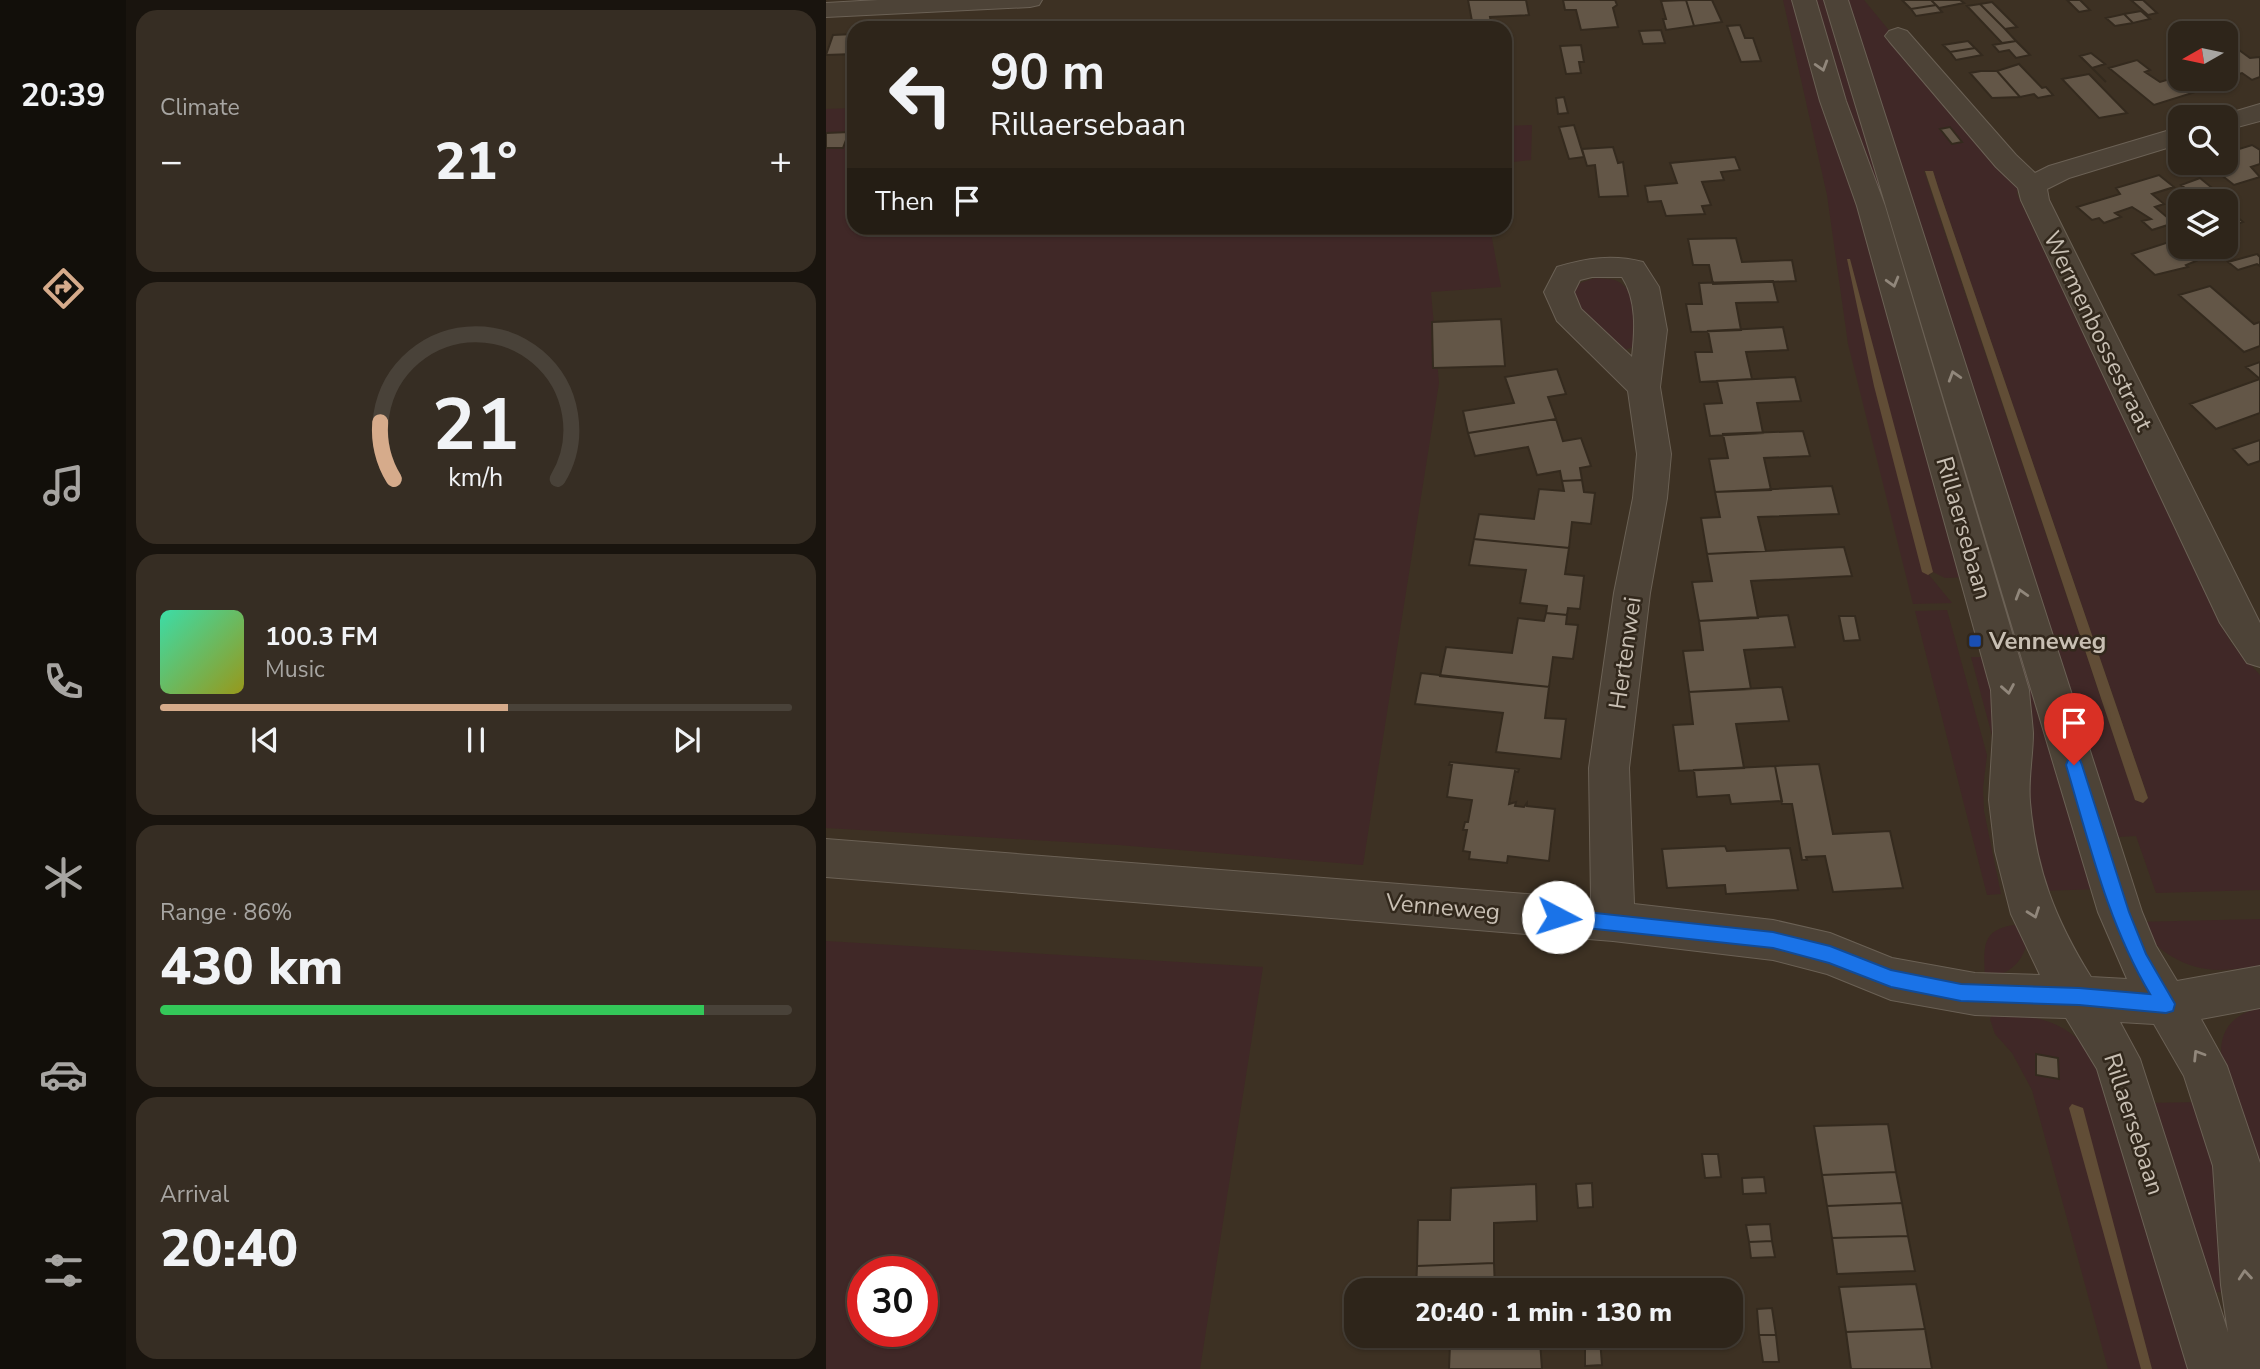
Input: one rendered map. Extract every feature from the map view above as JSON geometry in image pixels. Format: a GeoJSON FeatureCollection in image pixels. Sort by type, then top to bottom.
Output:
{"type":"FeatureCollection","features":[{"type":"Feature","properties":{"kind":"street"},"geometry":{"type":"LineString","coordinates":[[826,10],[1030,0]]}},
{"type":"Feature","properties":{"kind":"street","name":"Rillaersebaan"},"geometry":{"type":"LineString","coordinates":[[1804,0],[1833,101],[1858,177],[1871,206],[2010,690],[2013,733],[2009,800],[2016,851],[2033,914],[2050,951],[2117,1059],[2214,1369]]}},
{"type":"Feature","properties":{"kind":"street","name":"Rillaersebaan"},"geometry":{"type":"LineString","coordinates":[[1836,0],[2120,912],[2139,959],[2204,1066],[2238,1166],[2246,1284],[2260,1367]]}},
{"type":"Feature","properties":{"kind":"street","name":"Wermenbossestraat"},"geometry":{"type":"LineString","coordinates":[[1898,36],[2006,161],[2032,185],[2035,200],[2239,623],[2260,652]]}},
{"type":"Feature","properties":{"kind":"street"},"geometry":{"type":"LineString","coordinates":[[2238,119],[2258,114]]}},
{"type":"Feature","properties":{"kind":"street"},"geometry":{"type":"LineString","coordinates":[[2032,185],[2059,173],[2168,139]]}},
{"type":"Feature","properties":{"kind":"street","name":"Hertenwei"},"geometry":{"type":"LineString","coordinates":[[1613,921],[1609,768],[1632,593],[1650,498],[1654,454],[1644,387]]}},
{"type":"Feature","properties":{"kind":"street","name":"Venneweg"},"geometry":{"type":"LineString","coordinates":[[826,858],[1613,921],[1773,940],[1830,954],[1891,979],[1975,995],[2079,997],[2166,1004],[2260,987]]}},
{"type":"Feature","properties":{"kind":"shaded area"},"geometry":{"type":"Polygon","coordinates":[[[1783,0],[1795,0],[1968,577],[1945,578],[1933,572],[1929,575],[1952,603],[1913,604],[1848,344],[1827,195],[1783,0]]]}},
{"type":"Feature","properties":{"kind":"shaded area"},"geometry":{"type":"Polygon","coordinates":[[[1813,0],[1828,0],[2100,889],[2040,891],[2023,799],[1813,0]]]}},
{"type":"Feature","properties":{"kind":"shaded area"},"geometry":{"type":"Polygon","coordinates":[[[1843,0],[1864,0],[2018,187],[2017,194],[2222,627],[2232,644],[2260,675],[2260,890],[2156,893],[2136,836],[2118,837],[1843,0]],[[1924,171],[2135,800],[2143,803],[2148,798],[1933,171],[1924,171]]]}},
{"type":"Feature","properties":{"kind":"shaded area"},"geometry":{"type":"Polygon","coordinates":[[[847,108],[847,235],[1491,235],[1501,287],[1431,292],[1439,383],[1363,865],[1118,845],[826,828],[826,109],[847,108]]]}},
{"type":"Feature","properties":{"kind":"shaded area"},"geometry":{"type":"Polygon","coordinates":[[[1532,125],[1531,160],[1512,162],[1512,126],[1532,125]]]}},
{"type":"Feature","properties":{"kind":"shaded area"},"geometry":{"type":"Polygon","coordinates":[[[1925,171],[1933,171],[2148,798],[2143,803],[2135,800],[1925,171]]]}},
{"type":"Feature","properties":{"kind":"shaded area"},"geometry":{"type":"Polygon","coordinates":[[[1847,259],[1850,259],[1933,572],[1928,575],[1922,572],[1874,386],[1847,259]]]}},
{"type":"Feature","properties":{"kind":"shaded area"},"geometry":{"type":"Polygon","coordinates":[[[1596,278],[1617,281],[1630,294],[1635,321],[1635,346],[1625,350],[1611,343],[1571,301],[1573,291],[1578,285],[1596,278]]]}},
{"type":"Feature","properties":{"kind":"shaded area"},"geometry":{"type":"Polygon","coordinates":[[[1947,610],[1987,755],[1983,788],[1984,811],[2001,894],[1987,895],[1915,611],[1947,610]]]}},
{"type":"Feature","properties":{"kind":"shaded area"},"geometry":{"type":"Polygon","coordinates":[[[1971,657],[1990,657],[1997,754],[1971,657]]]}},
{"type":"Feature","properties":{"kind":"shaded area"},"geometry":{"type":"Polygon","coordinates":[[[2260,919],[2260,967],[2220,970],[2194,966],[2172,957],[2152,941],[2135,922],[2260,919]]]}},
{"type":"Feature","properties":{"kind":"shaded area"},"geometry":{"type":"Polygon","coordinates":[[[2021,924],[2027,943],[2017,963],[2007,971],[1985,977],[1985,946],[1992,933],[2021,924]]]}},
{"type":"Feature","properties":{"kind":"shaded area"},"geometry":{"type":"Polygon","coordinates":[[[826,941],[1263,967],[1200,1369],[826,1369],[826,941]]]}},
{"type":"Feature","properties":{"kind":"shaded area"},"geometry":{"type":"Polygon","coordinates":[[[2260,1008],[2260,1272],[2221,1052],[2227,1028],[2244,1013],[2260,1008]]]}},
{"type":"Feature","properties":{"kind":"shaded area"},"geometry":{"type":"Polygon","coordinates":[[[1992,1015],[2024,1016],[2050,1022],[2072,1034],[2097,1056],[2200,1369],[2108,1369],[2032,1090],[2012,1053],[1995,1034],[1990,1019],[1992,1015]]]}},
{"type":"Feature","properties":{"kind":"shaded area"},"geometry":{"type":"Polygon","coordinates":[[[2202,1102],[2216,1158],[2227,1291],[2201,1294],[2145,1103],[2202,1102]]]}},
{"type":"Feature","properties":{"kind":"shaded area"},"geometry":{"type":"Polygon","coordinates":[[[2072,1104],[2083,1108],[2152,1369],[2141,1369],[2069,1108],[2072,1104]]]}},
{"type":"Feature","properties":{"kind":"building"},"geometry":{"type":"Polygon","coordinates":[[[1468,0],[1526,0],[1529,15],[1472,21],[1468,0]]]}},
{"type":"Feature","properties":{"kind":"building"},"geometry":{"type":"Polygon","coordinates":[[[1563,0],[1615,0],[1617,5],[1613,8],[1618,27],[1581,30],[1576,10],[1565,10],[1563,0]]]}},
{"type":"Feature","properties":{"kind":"building"},"geometry":{"type":"Polygon","coordinates":[[[1686,0],[1712,0],[1722,22],[1694,26],[1686,0]]]}},
{"type":"Feature","properties":{"kind":"building"},"geometry":{"type":"Polygon","coordinates":[[[1686,0],[1694,26],[1666,30],[1661,1],[1686,0]]]}},
{"type":"Feature","properties":{"kind":"building"},"geometry":{"type":"Polygon","coordinates":[[[1902,0],[1931,0],[1936,5],[1911,9],[1902,0]]]}},
{"type":"Feature","properties":{"kind":"building"},"geometry":{"type":"Polygon","coordinates":[[[1931,0],[1960,0],[1964,3],[1939,8],[1931,0]]]}},
{"type":"Feature","properties":{"kind":"building"},"geometry":{"type":"Polygon","coordinates":[[[2067,0],[2080,0],[2090,10],[2079,12],[2067,0]]]}},
{"type":"Feature","properties":{"kind":"building"},"geometry":{"type":"Polygon","coordinates":[[[2131,0],[2143,0],[2157,13],[2148,15],[2131,0]]]}},
{"type":"Feature","properties":{"kind":"building"},"geometry":{"type":"Polygon","coordinates":[[[1992,2],[2017,27],[2005,29],[1980,4],[1992,2]]]}},
{"type":"Feature","properties":{"kind":"building"},"geometry":{"type":"Polygon","coordinates":[[[1980,4],[2016,41],[2002,43],[1967,6],[1980,4]]]}},
{"type":"Feature","properties":{"kind":"building"},"geometry":{"type":"Polygon","coordinates":[[[1936,5],[1942,12],[1916,16],[1911,9],[1936,5]]]}},
{"type":"Feature","properties":{"kind":"building"},"geometry":{"type":"Polygon","coordinates":[[[2141,11],[2150,19],[2133,23],[2124,14],[2141,11]]]}},
{"type":"Feature","properties":{"kind":"building"},"geometry":{"type":"Polygon","coordinates":[[[2124,14],[2133,23],[2115,26],[2106,18],[2124,14]]]}},
{"type":"Feature","properties":{"kind":"building"},"geometry":{"type":"Polygon","coordinates":[[[1740,25],[1745,38],[1753,38],[1761,61],[1741,62],[1727,26],[1740,25]]]}},
{"type":"Feature","properties":{"kind":"building"},"geometry":{"type":"Polygon","coordinates":[[[1661,30],[1665,43],[1643,44],[1639,31],[1661,30]]]}},
{"type":"Feature","properties":{"kind":"building"},"geometry":{"type":"Polygon","coordinates":[[[847,34],[847,54],[826,55],[833,35],[847,34]]]}},
{"type":"Feature","properties":{"kind":"building"},"geometry":{"type":"Polygon","coordinates":[[[1968,41],[1975,48],[1950,52],[1943,45],[1968,41]]]}},
{"type":"Feature","properties":{"kind":"building"},"geometry":{"type":"Polygon","coordinates":[[[2016,41],[2030,55],[2016,58],[2009,50],[1999,52],[1993,45],[2016,41]]]}},
{"type":"Feature","properties":{"kind":"building"},"geometry":{"type":"Polygon","coordinates":[[[1581,45],[1584,62],[1579,62],[1581,73],[1566,74],[1560,46],[1581,45]]]}},
{"type":"Feature","properties":{"kind":"building"},"geometry":{"type":"Polygon","coordinates":[[[1975,48],[1982,55],[1956,60],[1950,52],[1975,48]]]}},
{"type":"Feature","properties":{"kind":"building"},"geometry":{"type":"Polygon","coordinates":[[[2238,49],[2250,58],[2260,57],[2260,77],[2252,80],[2242,73],[2238,74],[2238,49]]]}},
{"type":"Feature","properties":{"kind":"building"},"geometry":{"type":"Polygon","coordinates":[[[2091,53],[2105,64],[2092,68],[2080,56],[2091,53]]]}},
{"type":"Feature","properties":{"kind":"building"},"geometry":{"type":"Polygon","coordinates":[[[2137,60],[2150,70],[2145,72],[2160,82],[2168,80],[2168,91],[2199,91],[2154,105],[2109,68],[2137,60]]]}},
{"type":"Feature","properties":{"kind":"building"},"geometry":{"type":"Polygon","coordinates":[[[2019,64],[2042,88],[2046,87],[2053,95],[2038,98],[2034,94],[2020,97],[1997,71],[2019,64]]]}},
{"type":"Feature","properties":{"kind":"building"},"geometry":{"type":"Polygon","coordinates":[[[1997,71],[2020,97],[1992,98],[1970,73],[1997,71]]]}},
{"type":"Feature","properties":{"kind":"building"},"geometry":{"type":"Polygon","coordinates":[[[2089,74],[2127,113],[2099,118],[2062,79],[2089,74]]]}},
{"type":"Feature","properties":{"kind":"building"},"geometry":{"type":"Polygon","coordinates":[[[1564,97],[1568,113],[1558,114],[1556,98],[1564,97]]]}},
{"type":"Feature","properties":{"kind":"building"},"geometry":{"type":"Polygon","coordinates":[[[1574,125],[1584,157],[1569,159],[1559,127],[1574,125]]]}},
{"type":"Feature","properties":{"kind":"building"},"geometry":{"type":"Polygon","coordinates":[[[1950,127],[1962,142],[1952,144],[1940,129],[1950,127]]]}},
{"type":"Feature","properties":{"kind":"building"},"geometry":{"type":"Polygon","coordinates":[[[847,132],[843,148],[826,148],[826,133],[847,132]]]}},
{"type":"Feature","properties":{"kind":"building"},"geometry":{"type":"Polygon","coordinates":[[[2252,145],[2260,150],[2260,164],[2251,167],[2260,177],[2234,185],[2221,175],[2238,175],[2238,149],[2252,145]]]}},
{"type":"Feature","properties":{"kind":"building"},"geometry":{"type":"Polygon","coordinates":[[[1613,147],[1618,163],[1623,162],[1628,196],[1599,197],[1595,165],[1587,166],[1582,149],[1613,147]]]}},
{"type":"Feature","properties":{"kind":"building"},"geometry":{"type":"Polygon","coordinates":[[[1735,157],[1740,170],[1721,172],[1724,180],[1702,182],[1711,205],[1702,206],[1705,214],[1666,216],[1661,201],[1648,202],[1645,186],[1677,183],[1670,163],[1735,157]]]}},
{"type":"Feature","properties":{"kind":"building"},"geometry":{"type":"Polygon","coordinates":[[[2159,175],[2174,187],[2152,194],[2164,204],[2155,207],[2168,218],[2168,225],[2152,230],[2142,221],[2151,219],[2132,207],[2115,213],[2121,217],[2104,223],[2099,218],[2092,220],[2077,207],[2120,194],[2116,188],[2159,175]]]}},
{"type":"Feature","properties":{"kind":"building"},"geometry":{"type":"Polygon","coordinates":[[[2200,178],[2213,189],[2186,189],[2181,185],[2200,178]]]}},
{"type":"Feature","properties":{"kind":"building"},"geometry":{"type":"Polygon","coordinates":[[[1736,238],[1742,262],[1792,260],[1796,281],[1713,284],[1709,265],[1693,265],[1688,239],[1736,238]]]}},
{"type":"Feature","properties":{"kind":"building"},"geometry":{"type":"Polygon","coordinates":[[[2168,242],[2168,259],[2196,261],[2186,265],[2188,267],[2155,275],[2132,254],[2168,242]]]}},
{"type":"Feature","properties":{"kind":"building"},"geometry":{"type":"Polygon","coordinates":[[[2257,254],[2260,257],[2260,266],[2257,264],[2238,270],[2228,262],[2257,254]]]}},
{"type":"Feature","properties":{"kind":"building"},"geometry":{"type":"Polygon","coordinates":[[[1773,281],[1778,302],[1736,303],[1741,330],[1691,332],[1686,304],[1702,304],[1699,283],[1773,281]]]}},
{"type":"Feature","properties":{"kind":"building"},"geometry":{"type":"Polygon","coordinates":[[[2210,286],[2254,324],[2260,322],[2260,346],[2244,352],[2179,295],[2210,286]]]}},
{"type":"Feature","properties":{"kind":"building"},"geometry":{"type":"Polygon","coordinates":[[[1501,319],[1505,366],[1433,368],[1432,322],[1501,319]]]}},
{"type":"Feature","properties":{"kind":"building"},"geometry":{"type":"Polygon","coordinates":[[[1783,327],[1788,350],[1746,352],[1752,379],[1700,382],[1695,352],[1712,352],[1708,331],[1783,327]]]}},
{"type":"Feature","properties":{"kind":"building"},"geometry":{"type":"Polygon","coordinates":[[[2260,362],[2260,379],[2246,367],[2260,362]]]}},
{"type":"Feature","properties":{"kind":"building"},"geometry":{"type":"Polygon","coordinates":[[[1557,369],[1566,394],[1548,397],[1556,419],[1468,433],[1463,411],[1514,403],[1505,377],[1557,369]]]}},
{"type":"Feature","properties":{"kind":"building"},"geometry":{"type":"Polygon","coordinates":[[[1795,377],[1801,401],[1757,403],[1763,433],[1710,436],[1704,404],[1722,403],[1717,381],[1795,377]]]}},
{"type":"Feature","properties":{"kind":"building"},"geometry":{"type":"Polygon","coordinates":[[[2260,379],[2260,413],[2216,429],[2190,404],[2260,379]]]}},
{"type":"Feature","properties":{"kind":"building"},"geometry":{"type":"Polygon","coordinates":[[[1556,419],[1563,441],[1581,438],[1591,466],[1580,468],[1582,480],[1562,481],[1560,471],[1537,475],[1528,447],[1475,456],[1468,433],[1556,419]]]}},
{"type":"Feature","properties":{"kind":"building"},"geometry":{"type":"Polygon","coordinates":[[[1803,431],[1810,456],[1764,458],[1771,490],[1715,492],[1709,459],[1728,458],[1723,434],[1803,431]]]}},
{"type":"Feature","properties":{"kind":"building"},"geometry":{"type":"Polygon","coordinates":[[[2260,440],[2260,461],[2248,465],[2233,449],[2260,440]]]}},
{"type":"Feature","properties":{"kind":"building"},"geometry":{"type":"Polygon","coordinates":[[[1582,480],[1584,492],[1595,493],[1591,524],[1572,522],[1569,548],[1474,539],[1479,514],[1534,519],[1539,489],[1564,491],[1562,481],[1582,480]]]}},
{"type":"Feature","properties":{"kind":"building"},"geometry":{"type":"Polygon","coordinates":[[[1832,486],[1839,514],[1758,517],[1766,551],[1707,554],[1701,518],[1720,517],[1715,492],[1832,486]]]}},
{"type":"Feature","properties":{"kind":"building"},"geometry":{"type":"Polygon","coordinates":[[[1474,539],[1569,548],[1565,574],[1584,576],[1580,609],[1568,608],[1567,615],[1546,613],[1547,606],[1520,603],[1526,570],[1469,565],[1474,539]]]}},
{"type":"Feature","properties":{"kind":"building"},"geometry":{"type":"Polygon","coordinates":[[[1844,547],[1852,576],[1751,581],[1758,618],[1699,621],[1692,582],[1712,581],[1707,554],[1844,547]]]}},
{"type":"Feature","properties":{"kind":"building"},"geometry":{"type":"Polygon","coordinates":[[[1546,613],[1567,615],[1566,624],[1578,625],[1573,659],[1553,657],[1549,687],[1440,676],[1446,647],[1512,653],[1518,618],[1544,621],[1546,613]]]}},
{"type":"Feature","properties":{"kind":"building"},"geometry":{"type":"Polygon","coordinates":[[[1788,615],[1795,647],[1744,650],[1751,689],[1689,692],[1683,651],[1703,650],[1699,621],[1788,615]]]}},
{"type":"Feature","properties":{"kind":"building"},"geometry":{"type":"Polygon","coordinates":[[[1839,616],[1855,616],[1860,640],[1844,641],[1839,616]]]}},
{"type":"Feature","properties":{"kind":"building"},"geometry":{"type":"Polygon","coordinates":[[[1421,673],[1549,687],[1545,718],[1566,719],[1561,759],[1496,752],[1503,713],[1415,704],[1421,673]]]}},
{"type":"Feature","properties":{"kind":"building"},"geometry":{"type":"Polygon","coordinates":[[[1782,687],[1789,721],[1736,724],[1744,768],[1679,771],[1673,725],[1693,724],[1689,692],[1782,687]]]}},
{"type":"Feature","properties":{"kind":"building"},"geometry":{"type":"Polygon","coordinates":[[[1450,762],[1519,769],[1518,772],[1515,771],[1509,804],[1516,802],[1515,806],[1524,807],[1527,803],[1527,806],[1555,809],[1549,861],[1508,856],[1507,863],[1469,859],[1470,852],[1463,851],[1467,830],[1463,830],[1465,822],[1468,822],[1472,800],[1447,797],[1452,765],[1449,765],[1450,762]]]}},
{"type":"Feature","properties":{"kind":"building"},"geometry":{"type":"Polygon","coordinates":[[[1819,764],[1833,834],[1890,831],[1903,888],[1833,892],[1825,856],[1806,857],[1807,860],[1802,860],[1792,804],[1782,804],[1775,766],[1819,764]]]}},
{"type":"Feature","properties":{"kind":"building"},"geometry":{"type":"Polygon","coordinates":[[[1775,766],[1782,801],[1731,804],[1729,795],[1697,797],[1694,770],[1775,766]]]}},
{"type":"Feature","properties":{"kind":"building"},"geometry":{"type":"Polygon","coordinates":[[[1725,846],[1727,851],[1790,848],[1798,890],[1726,894],[1725,885],[1667,888],[1662,849],[1725,846]]]}},
{"type":"Feature","properties":{"kind":"building"},"geometry":{"type":"Polygon","coordinates":[[[2036,1054],[2058,1058],[2059,1079],[2036,1075],[2036,1054]]]}},
{"type":"Feature","properties":{"kind":"building"},"geometry":{"type":"Polygon","coordinates":[[[1888,1124],[1896,1172],[1822,1175],[1814,1126],[1888,1124]]]}},
{"type":"Feature","properties":{"kind":"building"},"geometry":{"type":"Polygon","coordinates":[[[1702,1154],[1718,1154],[1721,1177],[1705,1178],[1702,1154]]]}},
{"type":"Feature","properties":{"kind":"building"},"geometry":{"type":"Polygon","coordinates":[[[1896,1172],[1902,1203],[1827,1206],[1822,1175],[1896,1172]]]}},
{"type":"Feature","properties":{"kind":"building"},"geometry":{"type":"Polygon","coordinates":[[[1764,1177],[1766,1193],[1743,1194],[1742,1178],[1764,1177]]]}},
{"type":"Feature","properties":{"kind":"building"},"geometry":{"type":"Polygon","coordinates":[[[1592,1183],[1593,1207],[1578,1208],[1576,1184],[1592,1183]]]}},
{"type":"Feature","properties":{"kind":"building"},"geometry":{"type":"Polygon","coordinates":[[[1536,1184],[1537,1221],[1494,1223],[1494,1263],[1417,1266],[1418,1220],[1450,1220],[1451,1188],[1536,1184]]]}},
{"type":"Feature","properties":{"kind":"building"},"geometry":{"type":"Polygon","coordinates":[[[1902,1203],[1908,1236],[1832,1238],[1827,1206],[1902,1203]]]}},
{"type":"Feature","properties":{"kind":"building"},"geometry":{"type":"Polygon","coordinates":[[[1770,1224],[1772,1241],[1749,1242],[1746,1225],[1770,1224]]]}},
{"type":"Feature","properties":{"kind":"building"},"geometry":{"type":"Polygon","coordinates":[[[1908,1236],[1915,1271],[1837,1274],[1832,1238],[1908,1236]]]}},
{"type":"Feature","properties":{"kind":"building"},"geometry":{"type":"Polygon","coordinates":[[[1772,1241],[1775,1257],[1751,1258],[1749,1242],[1772,1241]]]}},
{"type":"Feature","properties":{"kind":"building"},"geometry":{"type":"Polygon","coordinates":[[[1494,1263],[1495,1278],[1416,1278],[1417,1266],[1494,1263]]]}},
{"type":"Feature","properties":{"kind":"building"},"geometry":{"type":"Polygon","coordinates":[[[1916,1284],[1925,1329],[1846,1332],[1839,1287],[1916,1284]]]}},
{"type":"Feature","properties":{"kind":"building"},"geometry":{"type":"Polygon","coordinates":[[[1772,1308],[1776,1335],[1759,1335],[1757,1309],[1772,1308]]]}},
{"type":"Feature","properties":{"kind":"building"},"geometry":{"type":"Polygon","coordinates":[[[1925,1329],[1932,1369],[1851,1369],[1846,1332],[1925,1329]]]}},
{"type":"Feature","properties":{"kind":"building"},"geometry":{"type":"Polygon","coordinates":[[[1759,1335],[1776,1335],[1779,1362],[1763,1362],[1759,1335]]]}},
{"type":"Feature","properties":{"kind":"building"},"geometry":{"type":"Polygon","coordinates":[[[1450,1348],[1540,1348],[1542,1369],[1449,1369],[1450,1348]]]}},
{"type":"Feature","properties":{"kind":"building"},"geometry":{"type":"Polygon","coordinates":[[[1585,1348],[1601,1348],[1602,1365],[1585,1366],[1585,1348]]]}},
{"type":"Feature","properties":{"kind":"place","name":"Venneweg"},"geometry":{"type":"Point","coordinates":[1975,641]}},
{"type":"Feature","properties":{"kind":"route"},"geometry":{"type":"LineString","coordinates":[[1558,917],[1773,940],[1830,954],[1891,979],[1975,995],[2079,997],[2166,1004],[2139,959],[2120,912],[2074,765]]}}]}
